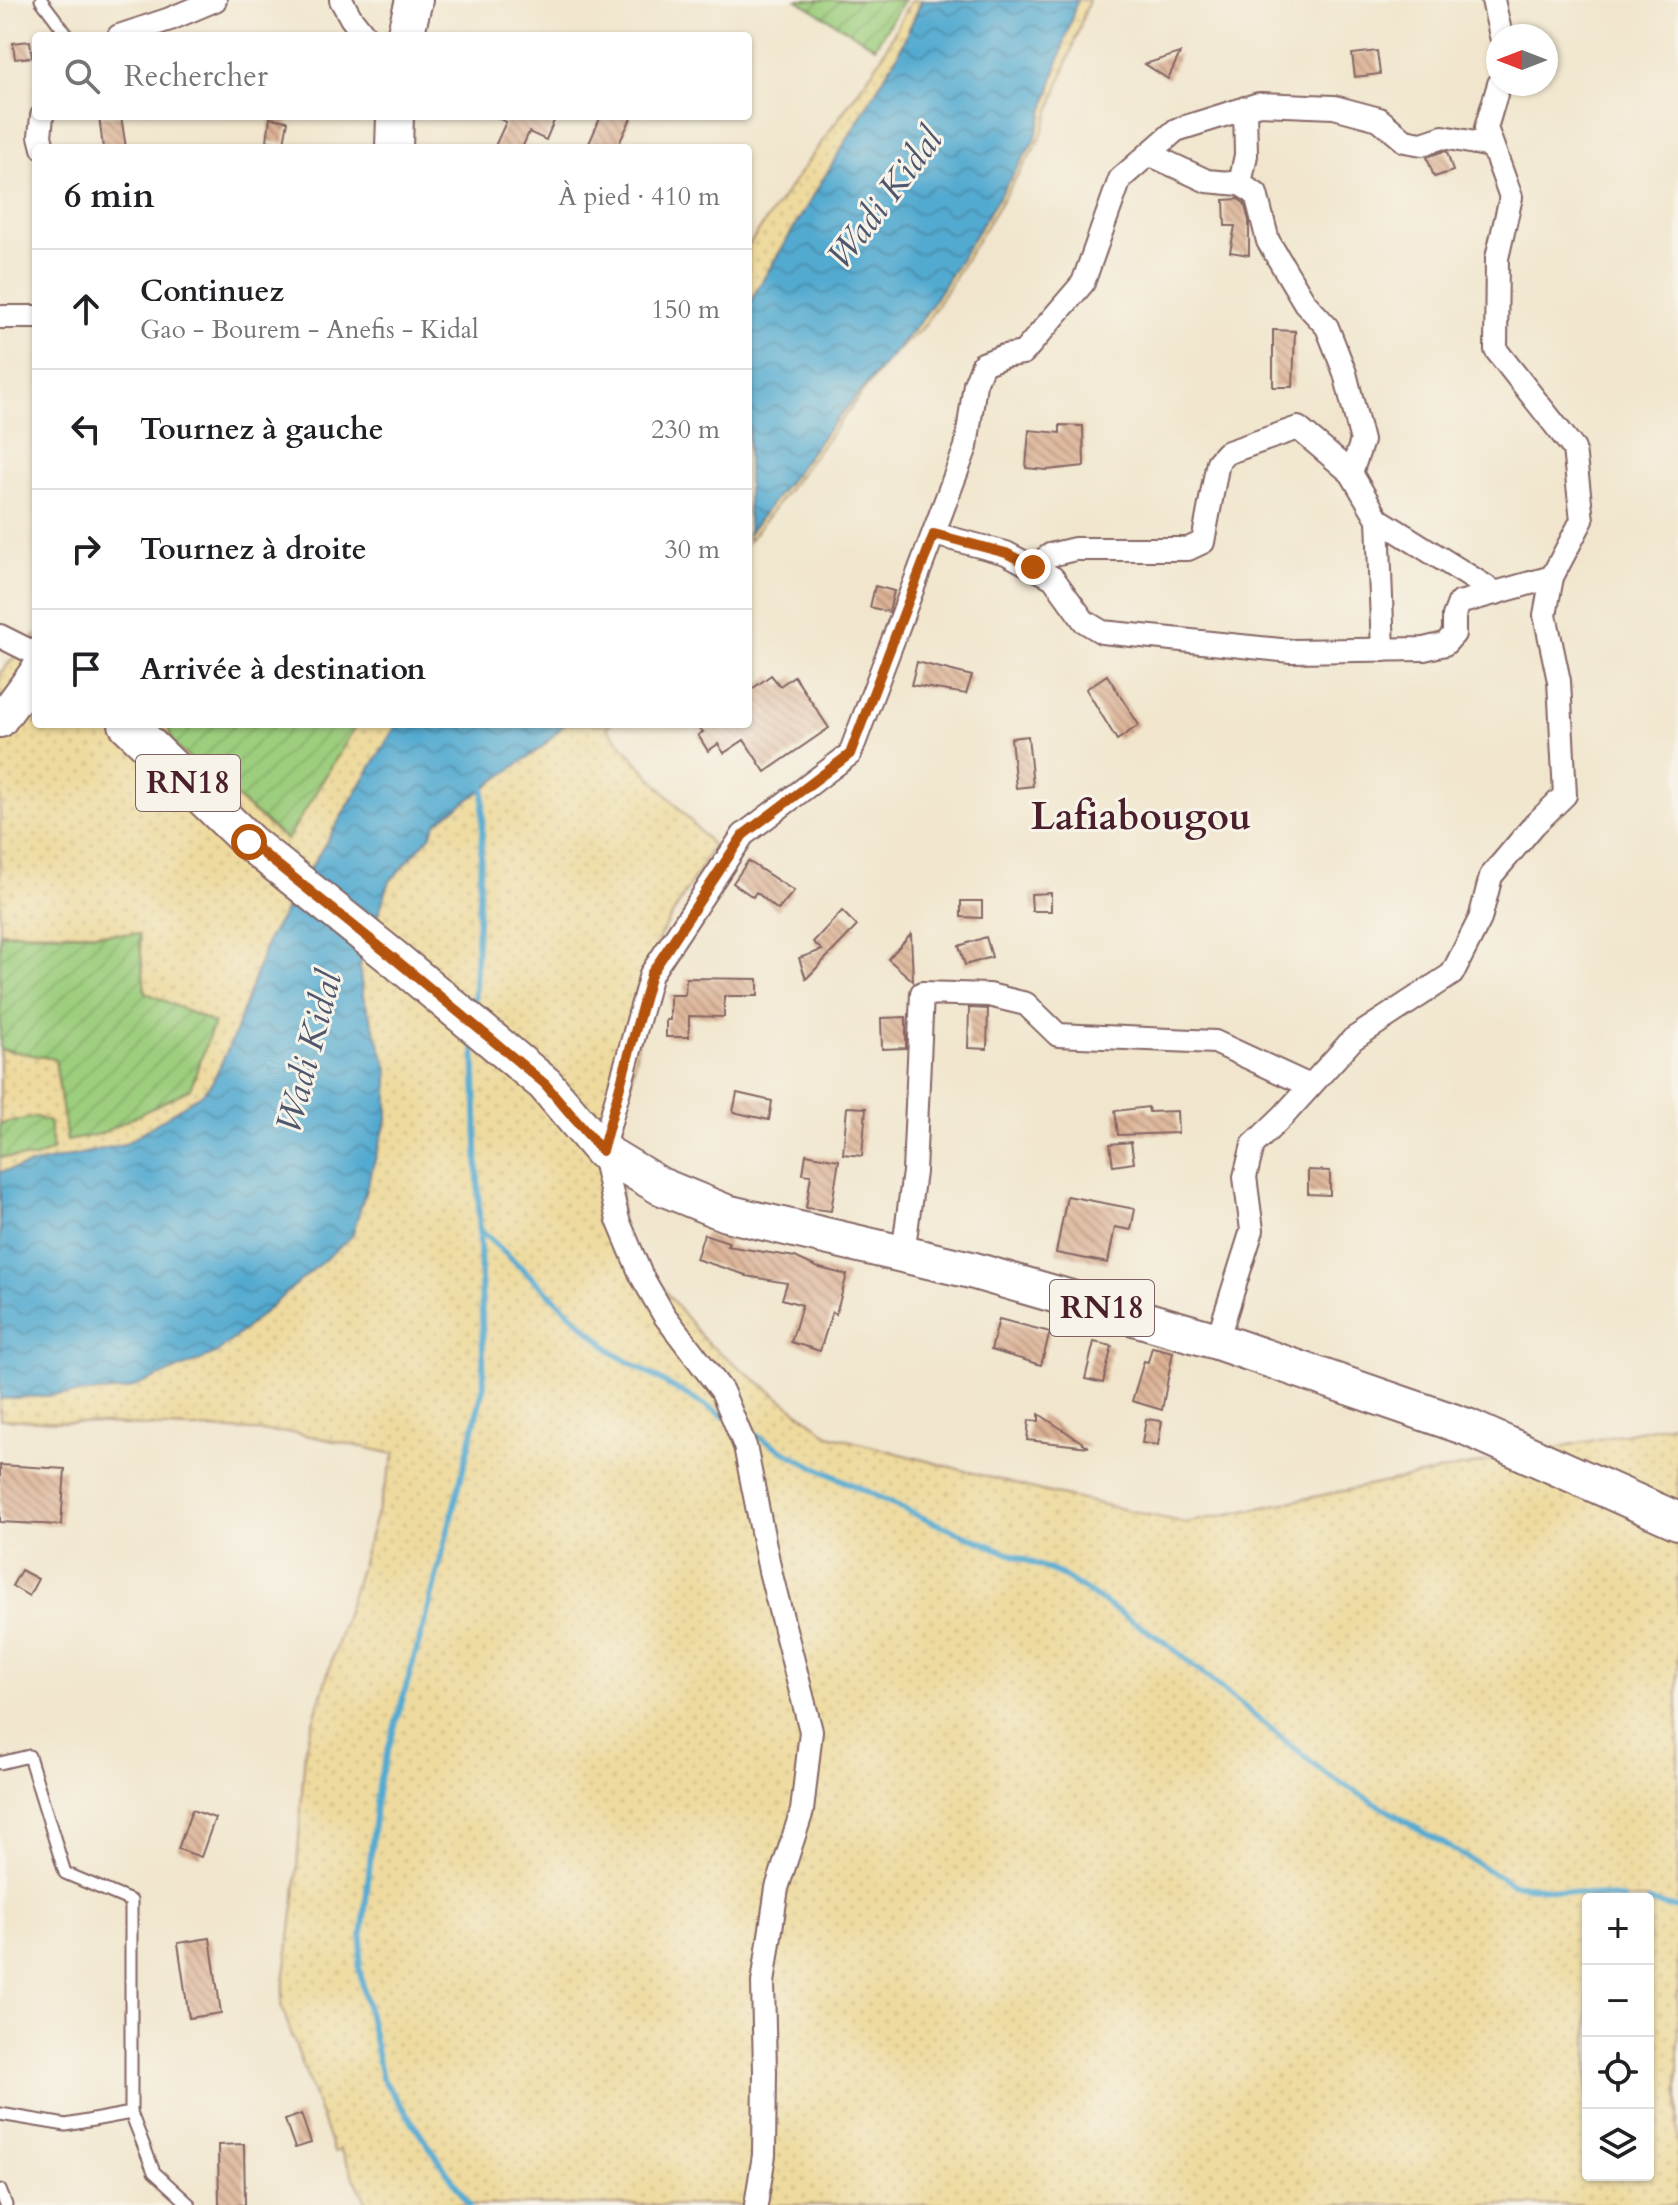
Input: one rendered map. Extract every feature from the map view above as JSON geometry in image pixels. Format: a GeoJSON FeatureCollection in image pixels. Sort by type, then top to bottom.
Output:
{"type":"FeatureCollection","features":[{"type":"Feature","properties":{"kind":"main road"},"geometry":{"type":"LineString","coordinates":[[406,32],[414,0]]}},
{"type":"Feature","properties":{"kind":"main road"},"geometry":{"type":"LineString","coordinates":[[394,144],[395,120]]}},
{"type":"Feature","properties":{"kind":"main road","name":"RN18"},"geometry":{"type":"LineString","coordinates":[[131,728],[249,842],[545,1084],[602,1151],[660,1186],[726,1213],[971,1270],[1217,1341],[1467,1427],[1678,1521]]}},
{"type":"Feature","properties":{"kind":"street"},"geometry":{"type":"LineString","coordinates":[[131,32],[215,0]]}},
{"type":"Feature","properties":{"kind":"street"},"geometry":{"type":"LineString","coordinates":[[341,0],[362,32]]}},
{"type":"Feature","properties":{"kind":"street"},"geometry":{"type":"LineString","coordinates":[[1493,0],[1498,24]]}},
{"type":"Feature","properties":{"kind":"street"},"geometry":{"type":"LineString","coordinates":[[1217,1341],[1252,1230],[1245,1177],[1253,1145],[1353,1039],[1452,974],[1480,919],[1491,876],[1534,825],[1565,795],[1559,681],[1545,615],[1552,577],[1582,520],[1574,449],[1496,350],[1497,258],[1511,197],[1486,128],[1495,96]]}},
{"type":"Feature","properties":{"kind":"street"},"geometry":{"type":"LineString","coordinates":[[756,2205],[764,2155],[763,1983],[777,1888],[802,1811],[811,1731],[770,1571],[745,1446],[722,1391],[664,1315],[641,1275],[618,1220],[602,1151],[651,974],[743,835],[850,754],[966,447],[975,384],[983,364],[1023,353],[1083,283],[1120,179],[1176,130],[1259,104],[1334,107],[1379,119],[1405,141],[1422,144],[1443,137],[1491,146]]}},
{"type":"Feature","properties":{"kind":"street"},"geometry":{"type":"LineString","coordinates":[[1240,184],[1246,155],[1245,108]]}},
{"type":"Feature","properties":{"kind":"street"},"geometry":{"type":"LineString","coordinates":[[42,120],[42,144]]}},
{"type":"Feature","properties":{"kind":"street"},"geometry":{"type":"LineString","coordinates":[[1149,154],[1207,181],[1240,184],[1256,194],[1268,241],[1305,303],[1327,327],[1345,373],[1362,441],[1351,473]]}},
{"type":"Feature","properties":{"kind":"street"},"geometry":{"type":"LineString","coordinates":[[0,317],[32,317]]}},
{"type":"Feature","properties":{"kind":"street"},"geometry":{"type":"LineString","coordinates":[[1033,567],[1050,555],[1075,549],[1188,549],[1203,542],[1218,462],[1226,453],[1298,428],[1351,473],[1378,519],[1496,593]]}},
{"type":"Feature","properties":{"kind":"street"},"geometry":{"type":"LineString","coordinates":[[1378,519],[1383,650]]}},
{"type":"Feature","properties":{"kind":"street"},"geometry":{"type":"LineString","coordinates":[[934,534],[1006,553],[1053,578],[1084,621],[1102,632],[1291,651],[1424,649],[1445,644],[1454,634],[1454,616],[1459,603],[1552,577]]}},
{"type":"Feature","properties":{"kind":"street"},"geometry":{"type":"LineString","coordinates":[[0,636],[32,652]]}},
{"type":"Feature","properties":{"kind":"street"},"geometry":{"type":"LineString","coordinates":[[0,721],[32,677]]}},
{"type":"Feature","properties":{"kind":"street"},"geometry":{"type":"LineString","coordinates":[[903,1254],[914,1172],[922,993],[989,995],[1026,1004],[1058,1035],[1215,1042],[1310,1086]]}},
{"type":"Feature","properties":{"kind":"lane"},"geometry":{"type":"LineString","coordinates":[[41,0],[65,32]]}},
{"type":"Feature","properties":{"kind":"lane"},"geometry":{"type":"LineString","coordinates":[[0,1763],[29,1756],[65,1873],[131,1901],[131,2113],[154,2172],[190,2205]]}},
{"type":"Feature","properties":{"kind":"lane"},"geometry":{"type":"LineString","coordinates":[[0,2114],[66,2125],[131,2113]]}},
{"type":"Feature","properties":{"kind":"lane"},"geometry":{"type":"LineString","coordinates":[[0,2190],[6,2205]]}},
{"type":"Feature","properties":{"kind":"sand"},"geometry":{"type":"Polygon","coordinates":[[[911,0],[922,0],[898,54],[752,298],[752,240],[880,60],[911,0]]]}},
{"type":"Feature","properties":{"kind":"sand"},"geometry":{"type":"Polygon","coordinates":[[[1077,0],[1089,0],[1040,139],[924,326],[889,358],[752,537],[752,529],[830,427],[923,318],[1035,139],[1077,0]]]}},
{"type":"Feature","properties":{"kind":"sand"},"geometry":{"type":"Polygon","coordinates":[[[32,638],[32,728],[168,728],[174,745],[286,840],[355,728],[395,728],[268,939],[233,1038],[213,1081],[203,1093],[125,1144],[0,1172],[0,1157],[36,1158],[36,1117],[0,1124],[0,1049],[55,1059],[67,1140],[145,992],[139,934],[0,932],[0,673],[32,638]]]}},
{"type":"Feature","properties":{"kind":"sand"},"geometry":{"type":"Polygon","coordinates":[[[561,728],[607,728],[713,846],[657,941],[621,1135],[621,1236],[706,1342],[829,1435],[1042,1491],[1185,1523],[1678,1423],[1678,2205],[368,2205],[340,2150],[334,2152],[281,2005],[295,1898],[305,1748],[395,1454],[296,1433],[0,1419],[0,1399],[126,1390],[388,1069],[363,996],[359,966],[390,881],[430,836],[437,822],[542,747],[561,728]]]}},
{"type":"Feature","properties":{"kind":"green space"},"geometry":{"type":"Polygon","coordinates":[[[797,0],[904,0],[875,47],[797,0]]]}},
{"type":"Feature","properties":{"kind":"green space"},"geometry":{"type":"Polygon","coordinates":[[[168,728],[355,728],[287,840],[174,745],[168,728]]]}},
{"type":"Feature","properties":{"kind":"green space"},"geometry":{"type":"Polygon","coordinates":[[[0,933],[139,934],[145,992],[214,1023],[190,1089],[100,1134],[67,1141],[55,1059],[0,1049],[0,933]]]}},
{"type":"Feature","properties":{"kind":"green space"},"geometry":{"type":"Polygon","coordinates":[[[36,1117],[49,1122],[53,1150],[36,1158],[0,1157],[0,1124],[36,1117]]]}},
{"type":"Feature","properties":{"kind":"water","name":"Wadi Kidal"},"geometry":{"type":"Polygon","coordinates":[[[922,0],[1077,0],[1035,139],[923,318],[830,427],[752,529],[752,298],[898,54],[922,0]]]}},
{"type":"Feature","properties":{"kind":"water","name":"Wadi Kidal"},"geometry":{"type":"Polygon","coordinates":[[[395,728],[561,728],[542,747],[437,822],[430,836],[390,881],[359,966],[363,996],[388,1069],[388,1116],[352,1236],[216,1354],[126,1390],[0,1399],[0,1172],[125,1144],[203,1093],[213,1081],[233,1038],[268,939],[395,728]]]}},
{"type":"Feature","properties":{"kind":"building"},"geometry":{"type":"Polygon","coordinates":[[[30,41],[32,57],[15,59],[13,43],[30,41]]]}},
{"type":"Feature","properties":{"kind":"building"},"geometry":{"type":"Polygon","coordinates":[[[1377,51],[1380,74],[1355,77],[1352,54],[1377,51]]]}},
{"type":"Feature","properties":{"kind":"building"},"geometry":{"type":"Polygon","coordinates":[[[1180,53],[1168,79],[1145,64],[1180,53]]]}},
{"type":"Feature","properties":{"kind":"building"},"geometry":{"type":"Polygon","coordinates":[[[100,120],[122,120],[125,144],[102,144],[100,120]]]}},
{"type":"Feature","properties":{"kind":"building"},"geometry":{"type":"Polygon","coordinates":[[[270,120],[288,121],[284,143],[267,141],[270,120]]]}},
{"type":"Feature","properties":{"kind":"building"},"geometry":{"type":"Polygon","coordinates":[[[502,120],[554,120],[546,140],[529,132],[524,144],[496,144],[506,122],[502,120]]]}},
{"type":"Feature","properties":{"kind":"building"},"geometry":{"type":"Polygon","coordinates":[[[599,120],[630,120],[619,144],[589,144],[599,120]]]}},
{"type":"Feature","properties":{"kind":"building"},"geometry":{"type":"Polygon","coordinates":[[[1444,151],[1453,171],[1434,177],[1427,157],[1444,151]]]}},
{"type":"Feature","properties":{"kind":"building"},"geometry":{"type":"Polygon","coordinates":[[[1238,199],[1244,203],[1249,221],[1249,255],[1230,252],[1235,226],[1225,226],[1224,200],[1238,199]]]}},
{"type":"Feature","properties":{"kind":"building"},"geometry":{"type":"Polygon","coordinates":[[[1273,330],[1295,331],[1293,387],[1273,387],[1273,330]]]}},
{"type":"Feature","properties":{"kind":"building"},"geometry":{"type":"Polygon","coordinates":[[[1060,425],[1083,426],[1084,466],[1047,470],[1026,468],[1029,430],[1060,433],[1060,425]]]}},
{"type":"Feature","properties":{"kind":"building"},"geometry":{"type":"Polygon","coordinates":[[[875,586],[894,591],[889,612],[870,607],[875,586]]]}},
{"type":"Feature","properties":{"kind":"building"},"geometry":{"type":"Polygon","coordinates":[[[917,662],[972,676],[966,694],[911,685],[917,662]]]}},
{"type":"Feature","properties":{"kind":"building"},"geometry":{"type":"Polygon","coordinates":[[[771,675],[780,686],[794,676],[829,728],[765,772],[744,740],[724,753],[718,744],[708,751],[698,735],[703,732],[699,728],[752,728],[752,689],[771,675]]]}},
{"type":"Feature","properties":{"kind":"building"},"geometry":{"type":"Polygon","coordinates":[[[1107,675],[1139,725],[1117,740],[1086,689],[1107,675]]]}},
{"type":"Feature","properties":{"kind":"building"},"geometry":{"type":"Polygon","coordinates":[[[1028,736],[1033,786],[1016,788],[1011,738],[1028,736]]]}},
{"type":"Feature","properties":{"kind":"building"},"geometry":{"type":"Polygon","coordinates":[[[748,861],[794,891],[778,910],[756,892],[753,897],[733,883],[748,861]]]}},
{"type":"Feature","properties":{"kind":"building"},"geometry":{"type":"Polygon","coordinates":[[[1051,893],[1051,911],[1032,911],[1031,894],[1051,893]]]}},
{"type":"Feature","properties":{"kind":"building"},"geometry":{"type":"Polygon","coordinates":[[[961,901],[982,901],[982,918],[961,917],[961,901]]]}},
{"type":"Feature","properties":{"kind":"building"},"geometry":{"type":"Polygon","coordinates":[[[842,911],[857,926],[806,979],[799,958],[822,950],[813,942],[842,911]]]}},
{"type":"Feature","properties":{"kind":"building"},"geometry":{"type":"Polygon","coordinates":[[[911,934],[913,981],[888,959],[911,934]]]}},
{"type":"Feature","properties":{"kind":"building"},"geometry":{"type":"Polygon","coordinates":[[[986,937],[992,957],[965,965],[959,946],[986,937]]]}},
{"type":"Feature","properties":{"kind":"building"},"geometry":{"type":"Polygon","coordinates":[[[686,978],[758,979],[758,996],[724,996],[724,1017],[689,1016],[689,1037],[666,1037],[670,995],[685,995],[686,978]]]}},
{"type":"Feature","properties":{"kind":"building"},"geometry":{"type":"Polygon","coordinates":[[[969,1008],[988,1009],[987,1049],[968,1048],[969,1008]]]}},
{"type":"Feature","properties":{"kind":"building"},"geometry":{"type":"Polygon","coordinates":[[[906,1017],[906,1048],[882,1049],[881,1018],[906,1017]]]}},
{"type":"Feature","properties":{"kind":"building"},"geometry":{"type":"Polygon","coordinates":[[[737,1093],[772,1101],[769,1120],[733,1112],[737,1093]]]}},
{"type":"Feature","properties":{"kind":"building"},"geometry":{"type":"Polygon","coordinates":[[[847,1107],[866,1108],[862,1156],[843,1154],[847,1107]]]}},
{"type":"Feature","properties":{"kind":"building"},"geometry":{"type":"Polygon","coordinates":[[[1148,1107],[1149,1112],[1177,1111],[1178,1133],[1118,1135],[1115,1111],[1148,1107]]]}},
{"type":"Feature","properties":{"kind":"building"},"geometry":{"type":"Polygon","coordinates":[[[1131,1142],[1134,1163],[1113,1166],[1110,1144],[1131,1142]]]}},
{"type":"Feature","properties":{"kind":"building"},"geometry":{"type":"Polygon","coordinates":[[[806,1154],[839,1160],[831,1211],[806,1208],[811,1175],[803,1174],[806,1154]]]}},
{"type":"Feature","properties":{"kind":"building"},"geometry":{"type":"Polygon","coordinates":[[[1308,1170],[1330,1171],[1330,1195],[1308,1194],[1308,1170]]]}},
{"type":"Feature","properties":{"kind":"building"},"geometry":{"type":"Polygon","coordinates":[[[1067,1196],[1135,1209],[1131,1230],[1115,1227],[1108,1263],[1056,1253],[1067,1196]]]}},
{"type":"Feature","properties":{"kind":"building"},"geometry":{"type":"Polygon","coordinates":[[[704,1234],[729,1242],[727,1246],[795,1257],[816,1267],[847,1275],[836,1314],[832,1312],[820,1351],[791,1342],[802,1305],[782,1299],[787,1283],[746,1276],[696,1259],[704,1234]]]}},
{"type":"Feature","properties":{"kind":"building"},"geometry":{"type":"Polygon","coordinates":[[[999,1319],[1050,1332],[1041,1365],[991,1350],[999,1319]]]}},
{"type":"Feature","properties":{"kind":"building"},"geometry":{"type":"Polygon","coordinates":[[[1094,1342],[1112,1346],[1103,1383],[1085,1379],[1094,1342]]]}},
{"type":"Feature","properties":{"kind":"building"},"geometry":{"type":"Polygon","coordinates":[[[1152,1347],[1173,1352],[1162,1410],[1132,1401],[1144,1361],[1148,1362],[1152,1347]]]}},
{"type":"Feature","properties":{"kind":"building"},"geometry":{"type":"Polygon","coordinates":[[[1039,1414],[1089,1447],[1027,1440],[1029,1420],[1039,1421],[1039,1414]]]}},
{"type":"Feature","properties":{"kind":"building"},"geometry":{"type":"Polygon","coordinates":[[[1146,1419],[1162,1421],[1158,1445],[1142,1443],[1146,1419]]]}},
{"type":"Feature","properties":{"kind":"building"},"geometry":{"type":"Polygon","coordinates":[[[0,1465],[65,1469],[61,1525],[0,1522],[0,1465]]]}},
{"type":"Feature","properties":{"kind":"building"},"geometry":{"type":"Polygon","coordinates":[[[21,1570],[38,1579],[29,1596],[12,1586],[21,1570]]]}},
{"type":"Feature","properties":{"kind":"building"},"geometry":{"type":"Polygon","coordinates":[[[192,1810],[215,1818],[201,1857],[178,1849],[192,1810]]]}},
{"type":"Feature","properties":{"kind":"building"},"geometry":{"type":"Polygon","coordinates":[[[210,1938],[221,2013],[189,2018],[178,1943],[210,1938]]]}},
{"type":"Feature","properties":{"kind":"building"},"geometry":{"type":"Polygon","coordinates":[[[301,2114],[311,2143],[295,2148],[285,2120],[301,2114]]]}},
{"type":"Feature","properties":{"kind":"building"},"geometry":{"type":"Polygon","coordinates":[[[244,2144],[245,2205],[219,2205],[218,2145],[244,2144]]]}},
{"type":"Feature","properties":{"kind":"waterway"},"geometry":{"type":"LineString","coordinates":[[474,1010],[484,788]]}},
{"type":"Feature","properties":{"kind":"waterway"},"geometry":{"type":"LineString","coordinates":[[470,2205],[382,2078],[359,1967],[378,1785],[430,1603],[484,1385],[474,1041]]}},
{"type":"Feature","properties":{"kind":"waterway"},"geometry":{"type":"LineString","coordinates":[[479,1229],[615,1354],[725,1417]]}},
{"type":"Feature","properties":{"kind":"waterway"},"geometry":{"type":"LineString","coordinates":[[745,1429],[802,1461],[923,1518],[1062,1575],[1166,1643],[1326,1774],[1512,1884],[1582,1893]]}},
{"type":"Feature","properties":{"kind":"waterway"},"geometry":{"type":"LineString","coordinates":[[1654,1903],[1678,1908]]}},
{"type":"Feature","properties":{"kind":"district","name":"Lafiabougou"},"geometry":{"type":"Point","coordinates":[1141,817]}},
{"type":"Feature","properties":{"kind":"route"},"geometry":{"type":"LineString","coordinates":[[249,842],[545,1084],[602,1151],[651,974],[743,835],[850,754],[934,534],[1006,553],[1033,567]]}}]}
